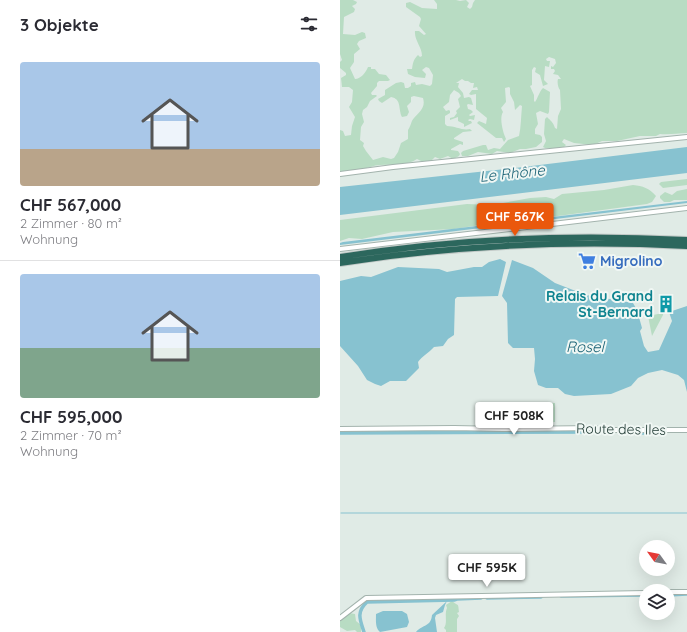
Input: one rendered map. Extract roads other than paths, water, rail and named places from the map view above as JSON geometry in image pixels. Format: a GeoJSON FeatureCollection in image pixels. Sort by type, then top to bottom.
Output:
{"type":"FeatureCollection","features":[{"type":"Feature","properties":{"kind":"highway"},"geometry":{"type":"LineString","coordinates":[[340,257],[431,245],[511,239],[596,237],[687,240]]}},
{"type":"Feature","properties":{"kind":"highway"},"geometry":{"type":"LineString","coordinates":[[340,263],[431,251],[512,245],[595,243],[687,246]]}},
{"type":"Feature","properties":{"kind":"street"},"geometry":{"type":"LineString","coordinates":[[340,174],[393,166],[687,137]]}},
{"type":"Feature","properties":{"kind":"street"},"geometry":{"type":"LineString","coordinates":[[340,249],[687,208]]}},
{"type":"Feature","properties":{"kind":"street","name":"Route des Iles"},"geometry":{"type":"LineString","coordinates":[[340,429],[595,428],[602,430],[687,430]]}},
{"type":"Feature","properties":{"kind":"street"},"geometry":{"type":"LineString","coordinates":[[675,592],[687,592]]}},
{"type":"Feature","properties":{"kind":"street"},"geometry":{"type":"LineString","coordinates":[[340,618],[366,598],[639,593]]}},
{"type":"Feature","properties":{"kind":"water","name":"Le Rhône"},"geometry":{"type":"Polygon","coordinates":[[[687,147],[687,173],[340,215],[340,187],[687,147]]]}},
{"type":"Feature","properties":{"kind":"water"},"geometry":{"type":"Polygon","coordinates":[[[687,201],[687,203],[340,245],[340,243],[343,242],[687,201]]]}},
{"type":"Feature","properties":{"kind":"water"},"geometry":{"type":"Polygon","coordinates":[[[500,259],[506,262],[498,296],[457,297],[455,299],[454,335],[448,339],[443,346],[434,347],[421,358],[418,362],[419,368],[406,381],[390,381],[381,386],[367,380],[358,366],[340,346],[340,281],[361,276],[371,277],[398,267],[439,269],[447,272],[482,267],[489,262],[500,259]]]}},
{"type":"Feature","properties":{"kind":"water","name":"Rosel"},"geometry":{"type":"Polygon","coordinates":[[[512,260],[533,268],[555,283],[586,295],[633,303],[637,310],[642,328],[640,331],[644,346],[648,352],[659,350],[672,321],[669,312],[687,306],[687,392],[684,380],[678,375],[662,370],[648,373],[638,378],[631,386],[611,394],[574,396],[565,394],[558,388],[546,388],[538,385],[534,371],[534,348],[513,348],[508,343],[507,303],[502,296],[512,260]]]}},
{"type":"Feature","properties":{"kind":"water"},"geometry":{"type":"Polygon","coordinates":[[[447,601],[443,612],[436,615],[435,618],[437,632],[416,632],[430,622],[432,615],[447,601]]]}},
{"type":"Feature","properties":{"kind":"water"},"geometry":{"type":"Polygon","coordinates":[[[383,611],[402,611],[407,614],[409,622],[407,627],[380,632],[377,626],[376,614],[383,611]]]}},
{"type":"Feature","properties":{"kind":"waterway"},"geometry":{"type":"LineString","coordinates":[[340,433],[602,432]]}},
{"type":"Feature","properties":{"kind":"waterway"},"geometry":{"type":"LineString","coordinates":[[624,433],[655,433]]}},
{"type":"Feature","properties":{"kind":"waterway"},"geometry":{"type":"LineString","coordinates":[[341,513],[687,513]]}},
{"type":"Feature","properties":{"kind":"waterway"},"geometry":{"type":"LineString","coordinates":[[675,595],[687,594]]}},
{"type":"Feature","properties":{"kind":"waterway"},"geometry":{"type":"LineString","coordinates":[[561,596],[639,595]]}},
{"type":"Feature","properties":{"kind":"waterway"},"geometry":{"type":"LineString","coordinates":[[487,598],[541,597]]}},
{"type":"Feature","properties":{"kind":"waterway"},"geometry":{"type":"LineString","coordinates":[[364,632],[360,620],[360,613],[361,609],[367,602],[481,598]]}},
{"type":"Feature","properties":{"kind":"place","name":"Migrolino"},"geometry":{"type":"Point","coordinates":[587,261]}},
{"type":"Feature","properties":{"kind":"place","name":"Relais du Grand St-Bernard"},"geometry":{"type":"Point","coordinates":[666,304]}}]}
